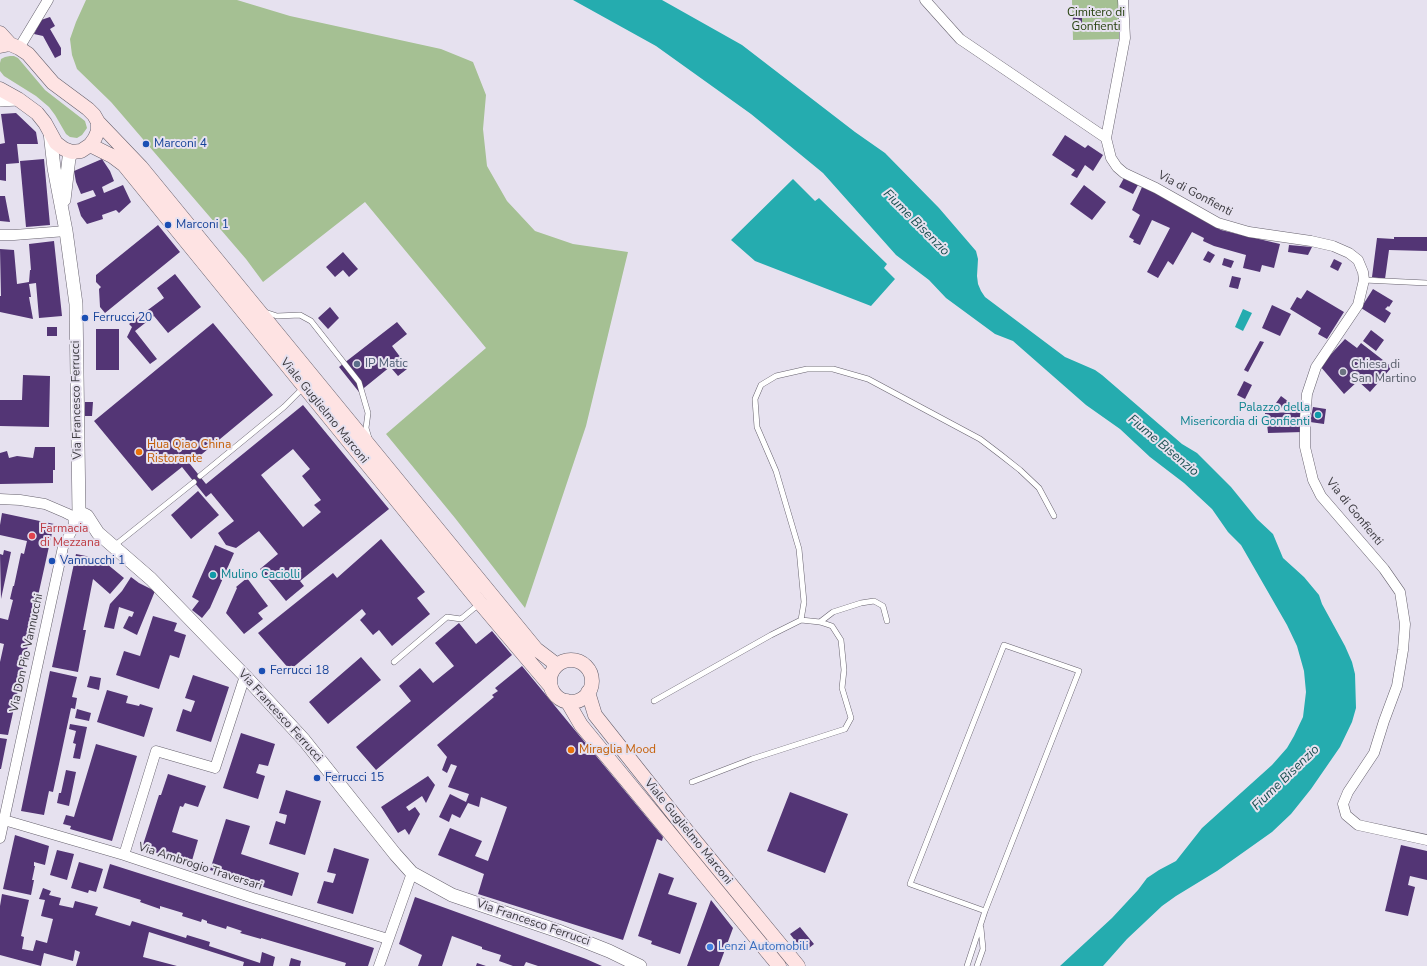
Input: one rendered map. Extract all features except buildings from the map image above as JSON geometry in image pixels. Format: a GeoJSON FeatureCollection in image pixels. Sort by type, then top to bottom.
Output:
{"type":"FeatureCollection","features":[{"type":"Feature","properties":{"kind":"main road"},"geometry":{"type":"LineString","coordinates":[[0,33],[10,46],[28,54],[53,83],[94,115],[98,122],[98,131],[95,138],[90,145],[81,151],[72,152],[64,149],[56,143],[37,113],[18,99],[0,89]]}},
{"type":"Feature","properties":{"kind":"main road","name":"Viale Guglielmo Marconi"},"geometry":{"type":"LineString","coordinates":[[98,122],[141,167],[536,649],[557,665],[569,660],[580,662],[586,666],[592,681],[588,692],[595,716],[798,966]]}},
{"type":"Feature","properties":{"kind":"main road","name":"Viale Guglielmo Marconi"},"geometry":{"type":"LineString","coordinates":[[90,145],[112,156],[124,166],[480,603],[551,687],[554,693],[560,699],[567,701],[581,725],[779,966]]}},
{"type":"Feature","properties":{"kind":"main road"},"geometry":{"type":"LineString","coordinates":[[551,687],[550,678],[557,665]]}},
{"type":"Feature","properties":{"kind":"main road"},"geometry":{"type":"LineString","coordinates":[[567,701],[581,699],[588,692]]}},
{"type":"Feature","properties":{"kind":"street"},"geometry":{"type":"LineString","coordinates":[[10,46],[48,0]]}},
{"type":"Feature","properties":{"kind":"street"},"geometry":{"type":"LineString","coordinates":[[926,0],[960,39],[1106,138]]}},
{"type":"Feature","properties":{"kind":"street","name":"Via di Gonfienti"},"geometry":{"type":"LineString","coordinates":[[1123,0],[1125,38],[1106,138],[1111,158],[1117,167],[1124,173],[1156,188],[1218,223],[1231,228],[1333,246],[1349,253],[1358,260],[1363,272],[1364,280],[1358,305],[1316,367],[1307,394],[1305,447],[1313,480],[1321,496],[1384,569],[1400,592],[1405,624],[1404,650],[1397,686],[1374,753],[1348,792],[1343,804],[1346,815],[1358,825],[1427,840]]}},
{"type":"Feature","properties":{"kind":"street"},"geometry":{"type":"LineString","coordinates":[[0,100],[18,99]]}},
{"type":"Feature","properties":{"kind":"street","name":"Via Francesco Ferrucci"},"geometry":{"type":"LineString","coordinates":[[50,132],[54,168],[66,231],[76,304],[78,489],[81,519],[114,546],[150,579],[245,676],[304,740],[395,854],[412,873],[452,895],[588,943],[640,966]]}},
{"type":"Feature","properties":{"kind":"street"},"geometry":{"type":"LineString","coordinates":[[62,216],[69,158],[72,152]]}},
{"type":"Feature","properties":{"kind":"street"},"geometry":{"type":"LineString","coordinates":[[0,235],[14,236],[66,231]]}},
{"type":"Feature","properties":{"kind":"street"},"geometry":{"type":"LineString","coordinates":[[0,499],[20,500],[45,504],[81,519]]}},
{"type":"Feature","properties":{"kind":"street","name":"Via Don Pio Vannucchi"},"geometry":{"type":"LineString","coordinates":[[0,838],[63,547],[81,519]]}},
{"type":"Feature","properties":{"kind":"street"},"geometry":{"type":"LineString","coordinates":[[124,855],[156,751],[215,768],[245,676]]}},
{"type":"Feature","properties":{"kind":"street","name":"Via Ambrogio Traversari"},"geometry":{"type":"LineString","coordinates":[[4,820],[124,855],[253,898],[388,939]]}},
{"type":"Feature","properties":{"kind":"street"},"geometry":{"type":"LineString","coordinates":[[379,966],[412,873]]}},
{"type":"Feature","properties":{"kind":"lane"},"geometry":{"type":"LineString","coordinates":[[1364,280],[1427,283]]}},
{"type":"Feature","properties":{"kind":"lane"},"geometry":{"type":"LineString","coordinates":[[258,309],[277,316],[300,315],[311,321],[359,382],[368,413],[366,428],[371,447]]}},
{"type":"Feature","properties":{"kind":"lane"},"geometry":{"type":"LineString","coordinates":[[801,620],[804,602],[799,549],[776,471],[757,427],[755,399],[761,385],[776,376],[807,369],[833,369],[868,379],[980,439],[1020,470],[1039,488],[1054,516]]}},
{"type":"Feature","properties":{"kind":"lane"},"geometry":{"type":"LineString","coordinates":[[200,476],[284,408],[304,387]]}},
{"type":"Feature","properties":{"kind":"lane"},"geometry":{"type":"LineString","coordinates":[[114,546],[194,482]]}},
{"type":"Feature","properties":{"kind":"lane"},"geometry":{"type":"LineString","coordinates":[[820,622],[833,612],[874,601],[883,606],[887,621]]}},
{"type":"Feature","properties":{"kind":"lane"},"geometry":{"type":"LineString","coordinates":[[394,662],[447,617],[461,619],[480,603]]}},
{"type":"Feature","properties":{"kind":"lane"},"geometry":{"type":"LineString","coordinates":[[654,701],[771,635],[801,620],[820,622],[832,626],[841,640],[844,670],[842,688],[851,718],[845,730],[752,759],[692,782]]}},
{"type":"Feature","properties":{"kind":"lane"},"geometry":{"type":"LineString","coordinates":[[967,965],[985,911],[1079,671],[1004,645],[910,884],[985,911]]}},
{"type":"Feature","properties":{"kind":"lane"},"geometry":{"type":"LineString","coordinates":[[977,966],[983,949],[980,925]]}},
{"type":"Feature","properties":{"kind":"green space"},"geometry":{"type":"Polygon","coordinates":[[[86,0],[237,0],[290,16],[441,49],[473,62],[486,95],[483,129],[487,166],[507,201],[535,231],[573,244],[628,252],[586,426],[525,608],[455,518],[386,434],[486,348],[365,202],[263,282],[246,259],[111,102],[77,69],[72,55],[70,39],[86,0]]]}},
{"type":"Feature","properties":{"kind":"green space","name":"Cimitero di Gonfienti"},"geometry":{"type":"Polygon","coordinates":[[[1072,0],[1119,0],[1119,39],[1073,40],[1072,0]]]}},
{"type":"Feature","properties":{"kind":"green space"},"geometry":{"type":"Polygon","coordinates":[[[10,56],[18,58],[45,90],[85,121],[87,128],[82,135],[77,138],[70,137],[66,134],[49,107],[36,96],[4,76],[0,71],[1,59],[10,56]]]}},
{"type":"Feature","properties":{"kind":"water","name":"Fiume Bisenzio"},"geometry":{"type":"Polygon","coordinates":[[[573,0],[662,0],[742,45],[855,132],[885,153],[939,208],[976,251],[978,259],[978,284],[985,297],[1065,357],[1095,370],[1102,375],[1182,444],[1197,453],[1231,487],[1257,519],[1273,534],[1283,558],[1304,577],[1319,595],[1322,604],[1345,646],[1352,662],[1355,674],[1356,708],[1352,722],[1340,747],[1311,789],[1291,814],[1272,832],[1217,871],[1162,906],[1127,939],[1103,966],[1060,966],[1112,918],[1147,878],[1176,861],[1202,828],[1272,765],[1287,748],[1294,736],[1303,717],[1306,692],[1304,671],[1297,646],[1287,625],[1241,545],[1228,532],[1212,509],[1184,483],[1150,457],[1120,429],[1086,405],[1013,341],[995,334],[946,298],[929,280],[896,255],[823,173],[751,114],[656,46],[573,0]]]}},
{"type":"Feature","properties":{"kind":"water"},"geometry":{"type":"Polygon","coordinates":[[[793,179],[815,201],[819,198],[887,264],[884,268],[895,279],[871,306],[755,261],[731,240],[793,179]]]}},
{"type":"Feature","properties":{"kind":"water"},"geometry":{"type":"Polygon","coordinates":[[[1243,309],[1252,313],[1243,331],[1235,327],[1243,309]]]}},
{"type":"Feature","properties":{"kind":"place","name":"Marconi 4"},"geometry":{"type":"Point","coordinates":[146,144]}},
{"type":"Feature","properties":{"kind":"place","name":"Marconi 1"},"geometry":{"type":"Point","coordinates":[168,225]}},
{"type":"Feature","properties":{"kind":"place","name":"Ferrucci 20"},"geometry":{"type":"Point","coordinates":[85,318]}},
{"type":"Feature","properties":{"kind":"place","name":"IP Matic"},"geometry":{"type":"Point","coordinates":[357,364]}},
{"type":"Feature","properties":{"kind":"place","name":"Chiesa di San Martino"},"geometry":{"type":"Point","coordinates":[1343,372]}},
{"type":"Feature","properties":{"kind":"place","name":"Palazzo della Misericordia di Gonfienti"},"geometry":{"type":"Point","coordinates":[1318,415]}},
{"type":"Feature","properties":{"kind":"place","name":"Hua Qiao China Ristorante"},"geometry":{"type":"Point","coordinates":[139,452]}},
{"type":"Feature","properties":{"kind":"place","name":"Farmacia di Mezzana"},"geometry":{"type":"Point","coordinates":[32,536]}},
{"type":"Feature","properties":{"kind":"place","name":"Vannucchi 1"},"geometry":{"type":"Point","coordinates":[52,561]}},
{"type":"Feature","properties":{"kind":"place","name":"Mulino Caciolli"},"geometry":{"type":"Point","coordinates":[213,575]}},
{"type":"Feature","properties":{"kind":"place","name":"Ferrucci 18"},"geometry":{"type":"Point","coordinates":[262,671]}},
{"type":"Feature","properties":{"kind":"place","name":"Miraglia Mood"},"geometry":{"type":"Point","coordinates":[571,750]}},
{"type":"Feature","properties":{"kind":"place","name":"Ferrucci 15"},"geometry":{"type":"Point","coordinates":[317,778]}},
{"type":"Feature","properties":{"kind":"place","name":"Lenzi Automobili"},"geometry":{"type":"Point","coordinates":[710,947]}}]}
